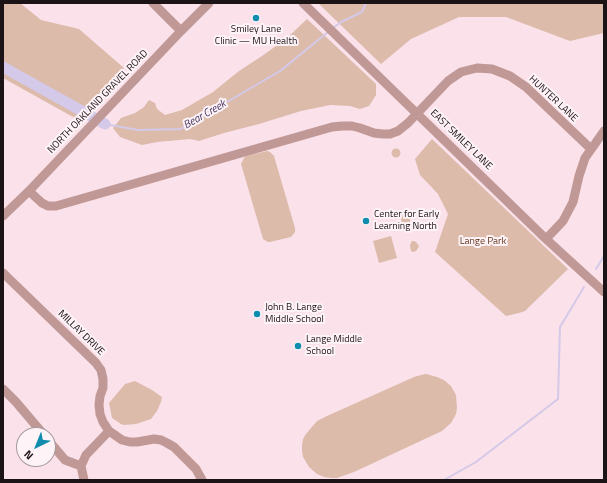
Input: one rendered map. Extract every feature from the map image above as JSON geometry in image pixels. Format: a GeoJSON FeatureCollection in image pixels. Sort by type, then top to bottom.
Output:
{"type":"FeatureCollection","features":[{"type":"Feature","properties":{"kind":"street"},"geometry":{"type":"LineString","coordinates":[[153,3],[181,31]]}},
{"type":"Feature","properties":{"kind":"street","name":"NORTH OAKLAND GRAVEL ROAD"},"geometry":{"type":"LineString","coordinates":[[3,216],[29,191],[209,3]]}},
{"type":"Feature","properties":{"kind":"street","name":"EAST SMILEY LANE"},"geometry":{"type":"LineString","coordinates":[[303,3],[546,239],[604,292]]}},
{"type":"Feature","properties":{"kind":"street","name":"HUNTER LANE"},"geometry":{"type":"LineString","coordinates":[[29,191],[42,203],[48,206],[56,206],[332,127],[352,126],[383,134],[390,134],[398,131],[408,123],[448,81],[461,72],[477,68],[492,69],[510,76],[526,87],[591,149]]}},
{"type":"Feature","properties":{"kind":"street"},"geometry":{"type":"LineString","coordinates":[[546,239],[563,221],[573,202],[585,158],[604,131]]}},
{"type":"Feature","properties":{"kind":"street","name":"MILLAY DRIVE"},"geometry":{"type":"LineString","coordinates":[[3,273],[96,363],[101,370],[103,388],[100,396],[100,414],[103,422],[110,431],[122,440],[130,442],[154,439],[167,443],[174,447],[196,469],[202,480]]}},
{"type":"Feature","properties":{"kind":"street"},"geometry":{"type":"LineString","coordinates":[[3,389],[37,427]]}},
{"type":"Feature","properties":{"kind":"street"},"geometry":{"type":"LineString","coordinates":[[84,480],[80,466],[86,455],[110,431]]}},
{"type":"Feature","properties":{"kind":"street"},"geometry":{"type":"LineString","coordinates":[[56,449],[65,460],[80,466]]}},
{"type":"Feature","properties":{"kind":"green space"},"geometry":{"type":"Polygon","coordinates":[[[3,3],[20,3],[41,20],[79,29],[124,68],[94,99],[95,107],[82,122],[3,78],[3,3]]]}},
{"type":"Feature","properties":{"kind":"green space"},"geometry":{"type":"Polygon","coordinates":[[[318,3],[604,3],[604,33],[570,41],[506,17],[459,17],[411,39],[381,64],[318,3]]]}},
{"type":"Feature","properties":{"kind":"green space"},"geometry":{"type":"Polygon","coordinates":[[[307,19],[376,84],[376,95],[369,106],[360,109],[350,106],[330,105],[301,111],[199,141],[190,139],[142,145],[120,137],[113,128],[121,118],[135,113],[144,107],[149,100],[155,103],[157,109],[165,115],[182,110],[213,92],[239,71],[287,38],[307,19]]]}},
{"type":"Feature","properties":{"kind":"green space","name":"Lange Park"},"geometry":{"type":"Polygon","coordinates":[[[432,139],[568,269],[525,311],[506,316],[435,252],[448,214],[438,194],[420,175],[415,159],[432,139]]]}},
{"type":"Feature","properties":{"kind":"green space"},"geometry":{"type":"Polygon","coordinates":[[[396,148],[401,153],[396,158],[391,153],[396,148]]]}},
{"type":"Feature","properties":{"kind":"green space"},"geometry":{"type":"Polygon","coordinates":[[[267,151],[274,156],[295,228],[295,232],[291,237],[270,242],[263,239],[241,164],[246,156],[267,151]]]}},
{"type":"Feature","properties":{"kind":"green space"},"geometry":{"type":"Polygon","coordinates":[[[403,214],[408,215],[410,218],[410,222],[407,224],[402,223],[401,219],[403,214]]]}},
{"type":"Feature","properties":{"kind":"green space"},"geometry":{"type":"Polygon","coordinates":[[[391,236],[397,258],[379,263],[373,241],[391,236]]]}},
{"type":"Feature","properties":{"kind":"green space"},"geometry":{"type":"Polygon","coordinates":[[[412,241],[416,242],[419,246],[416,251],[413,252],[411,251],[410,245],[412,241]]]}},
{"type":"Feature","properties":{"kind":"green space"},"geometry":{"type":"Polygon","coordinates":[[[426,374],[444,380],[451,386],[456,395],[456,414],[451,423],[442,431],[354,472],[337,478],[324,477],[317,474],[309,467],[303,457],[303,439],[317,421],[414,377],[426,374]]]}},
{"type":"Feature","properties":{"kind":"green space"},"geometry":{"type":"Polygon","coordinates":[[[135,381],[162,397],[161,402],[151,419],[136,424],[124,425],[112,418],[109,403],[125,384],[135,381]]]}},
{"type":"Feature","properties":{"kind":"waterway","name":"Bear Creek"},"geometry":{"type":"LineString","coordinates":[[333,28],[341,22],[362,12],[366,3]]}},
{"type":"Feature","properties":{"kind":"waterway","name":"Bear Creek"},"geometry":{"type":"LineString","coordinates":[[105,124],[138,130],[181,129],[280,71],[328,32]]}},
{"type":"Feature","properties":{"kind":"waterway","name":"Bear Creek"},"geometry":{"type":"LineString","coordinates":[[3,67],[105,124]]}},
{"type":"Feature","properties":{"kind":"waterway"},"geometry":{"type":"LineString","coordinates":[[596,269],[604,256]]}},
{"type":"Feature","properties":{"kind":"waterway"},"geometry":{"type":"LineString","coordinates":[[444,480],[476,462],[558,399],[560,327],[584,287]]}},
{"type":"Feature","properties":{"kind":"place","name":"Smiley Lane Clinic — MU Health"},"geometry":{"type":"Point","coordinates":[256,18]}},
{"type":"Feature","properties":{"kind":"place","name":"Center for Early Learning North"},"geometry":{"type":"Point","coordinates":[366,221]}},
{"type":"Feature","properties":{"kind":"place","name":"John B. Lange Middle School"},"geometry":{"type":"Point","coordinates":[257,314]}},
{"type":"Feature","properties":{"kind":"place","name":"Lange Middle School"},"geometry":{"type":"Point","coordinates":[298,346]}}]}
